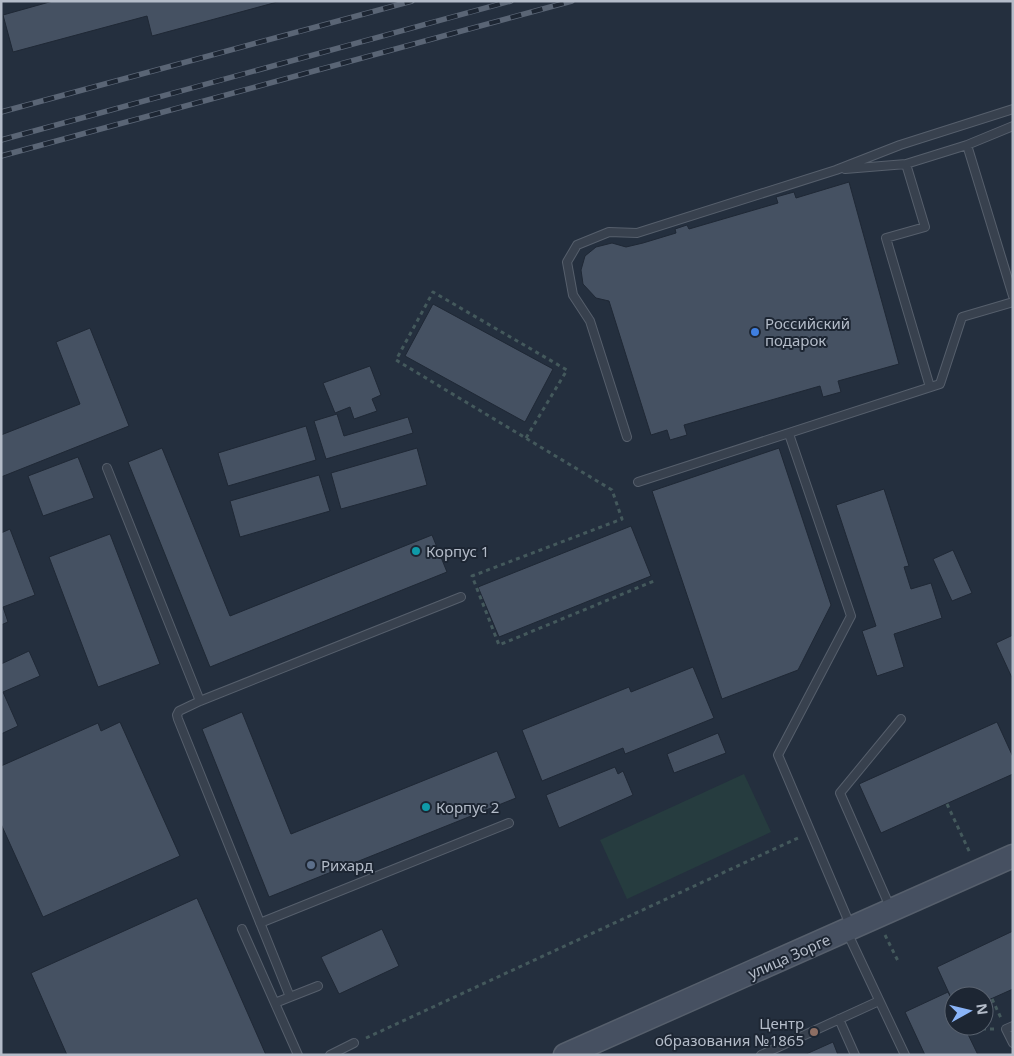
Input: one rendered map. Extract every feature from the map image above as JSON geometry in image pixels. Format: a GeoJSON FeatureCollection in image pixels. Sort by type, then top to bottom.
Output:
{"type":"FeatureCollection","features":[{"type":"Feature","properties":{"kind":"street","name":"улица Зорге"},"geometry":{"type":"LineString","coordinates":[[566,1055],[588,1050],[1013,856]]}},
{"type":"Feature","properties":{"kind":"lane"},"geometry":{"type":"LineString","coordinates":[[627,438],[590,321],[573,295],[567,262],[577,245],[610,232],[637,233],[836,170],[900,146],[1013,109]]}},
{"type":"Feature","properties":{"kind":"lane"},"geometry":{"type":"LineString","coordinates":[[836,170],[906,164],[968,145],[1013,126]]}},
{"type":"Feature","properties":{"kind":"lane"},"geometry":{"type":"LineString","coordinates":[[968,145],[1013,296]]}},
{"type":"Feature","properties":{"kind":"lane"},"geometry":{"type":"LineString","coordinates":[[906,164],[925,227],[886,238],[930,387]]}},
{"type":"Feature","properties":{"kind":"lane"},"geometry":{"type":"LineString","coordinates":[[638,482],[940,384],[962,317],[1013,302]]}},
{"type":"Feature","properties":{"kind":"lane"},"geometry":{"type":"LineString","coordinates":[[789,434],[851,616],[778,755],[849,930],[905,1055]]}},
{"type":"Feature","properties":{"kind":"lane"},"geometry":{"type":"LineString","coordinates":[[107,468],[200,701]]}},
{"type":"Feature","properties":{"kind":"lane"},"geometry":{"type":"LineString","coordinates":[[290,997],[177,715],[179,711],[200,701],[461,597]]}},
{"type":"Feature","properties":{"kind":"lane"},"geometry":{"type":"LineString","coordinates":[[892,910],[840,793],[901,719]]}},
{"type":"Feature","properties":{"kind":"lane"},"geometry":{"type":"LineString","coordinates":[[260,923],[509,823]]}},
{"type":"Feature","properties":{"kind":"lane"},"geometry":{"type":"LineString","coordinates":[[242,929],[298,1055]]}},
{"type":"Feature","properties":{"kind":"lane"},"geometry":{"type":"LineString","coordinates":[[275,1003],[318,986]]}},
{"type":"Feature","properties":{"kind":"lane"},"geometry":{"type":"LineString","coordinates":[[760,1055],[879,1000]]}},
{"type":"Feature","properties":{"kind":"lane"},"geometry":{"type":"LineString","coordinates":[[839,1019],[855,1055]]}},
{"type":"Feature","properties":{"kind":"lane"},"geometry":{"type":"LineString","coordinates":[[1010,1027],[1013,1043]]}},
{"type":"Feature","properties":{"kind":"lane"},"geometry":{"type":"LineString","coordinates":[[330,1055],[354,1043]]}},
{"type":"Feature","properties":{"kind":"path"},"geometry":{"type":"LineString","coordinates":[[526,438],[566,370],[434,292],[396,360],[612,490],[622,519],[472,576],[499,645],[654,581]]}},
{"type":"Feature","properties":{"kind":"path"},"geometry":{"type":"LineString","coordinates":[[947,804],[979,871]]}},
{"type":"Feature","properties":{"kind":"path"},"geometry":{"type":"LineString","coordinates":[[354,1043],[810,832]]}},
{"type":"Feature","properties":{"kind":"path"},"geometry":{"type":"LineString","coordinates":[[994,1001],[1010,1027],[994,1028]]}},
{"type":"Feature","properties":{"kind":"green space"},"geometry":{"type":"Polygon","coordinates":[[[744,774],[771,832],[627,899],[600,840],[744,774]]]}},
{"type":"Feature","properties":{"kind":"building"},"geometry":{"type":"Polygon","coordinates":[[[53,1],[281,1],[152,36],[147,16],[13,52],[3,15],[53,1]]]}},
{"type":"Feature","properties":{"kind":"building","name":"Российский подарок"},"geometry":{"type":"Polygon","coordinates":[[[849,182],[899,364],[838,381],[841,392],[823,397],[820,386],[684,425],[687,435],[670,440],[667,430],[651,435],[609,301],[596,298],[583,284],[581,270],[585,256],[596,247],[612,243],[626,247],[643,243],[676,233],[675,229],[687,225],[689,229],[778,203],[776,197],[794,192],[796,198],[849,182]]]}},
{"type":"Feature","properties":{"kind":"building"},"geometry":{"type":"Polygon","coordinates":[[[433,304],[553,369],[525,422],[405,356],[433,304]]]}},
{"type":"Feature","properties":{"kind":"building"},"geometry":{"type":"Polygon","coordinates":[[[90,328],[129,426],[1,477],[1,435],[80,404],[56,342],[90,328]]]}},
{"type":"Feature","properties":{"kind":"building"},"geometry":{"type":"Polygon","coordinates":[[[370,366],[381,395],[372,399],[377,411],[354,419],[350,407],[335,413],[323,383],[370,366]]]}},
{"type":"Feature","properties":{"kind":"building"},"geometry":{"type":"Polygon","coordinates":[[[337,414],[344,436],[408,417],[413,433],[326,459],[314,421],[337,414]]]}},
{"type":"Feature","properties":{"kind":"building"},"geometry":{"type":"Polygon","coordinates":[[[306,426],[316,460],[228,486],[218,453],[306,426]]]}},
{"type":"Feature","properties":{"kind":"building","name":"Корпус 1"},"geometry":{"type":"Polygon","coordinates":[[[162,448],[230,616],[432,535],[447,572],[210,667],[128,462],[162,448]]]}},
{"type":"Feature","properties":{"kind":"building"},"geometry":{"type":"Polygon","coordinates":[[[417,448],[427,485],[341,509],[331,473],[417,448]]]}},
{"type":"Feature","properties":{"kind":"building"},"geometry":{"type":"Polygon","coordinates":[[[779,448],[831,605],[798,670],[722,699],[652,491],[779,448]]]}},
{"type":"Feature","properties":{"kind":"building"},"geometry":{"type":"Polygon","coordinates":[[[78,457],[94,498],[43,516],[28,476],[78,457]]]}},
{"type":"Feature","properties":{"kind":"building"},"geometry":{"type":"Polygon","coordinates":[[[319,475],[330,511],[240,537],[230,501],[319,475]]]}},
{"type":"Feature","properties":{"kind":"building"},"geometry":{"type":"Polygon","coordinates":[[[884,489],[909,566],[904,567],[911,589],[931,583],[942,618],[894,634],[904,667],[877,676],[862,631],[876,626],[836,505],[884,489]]]}},
{"type":"Feature","properties":{"kind":"building"},"geometry":{"type":"Polygon","coordinates":[[[631,526],[651,576],[499,637],[478,587],[631,526]]]}},
{"type":"Feature","properties":{"kind":"building"},"geometry":{"type":"Polygon","coordinates":[[[10,529],[35,595],[3,607],[8,622],[1,625],[1,533],[10,529]]]}},
{"type":"Feature","properties":{"kind":"building"},"geometry":{"type":"Polygon","coordinates":[[[110,534],[160,664],[98,687],[49,557],[110,534]]]}},
{"type":"Feature","properties":{"kind":"building"},"geometry":{"type":"Polygon","coordinates":[[[953,550],[972,593],[952,601],[933,559],[953,550]]]}},
{"type":"Feature","properties":{"kind":"building"},"geometry":{"type":"Polygon","coordinates":[[[1013,635],[1013,680],[996,643],[1013,635]]]}},
{"type":"Feature","properties":{"kind":"building"},"geometry":{"type":"Polygon","coordinates":[[[29,651],[40,676],[3,692],[18,726],[1,734],[1,664],[29,651]]]}},
{"type":"Feature","properties":{"kind":"building"},"geometry":{"type":"Polygon","coordinates":[[[693,667],[714,718],[625,754],[623,748],[542,781],[522,730],[629,687],[631,692],[693,667]]]}},
{"type":"Feature","properties":{"kind":"building","name":"Корпус 2"},"geometry":{"type":"Polygon","coordinates":[[[242,712],[291,834],[497,751],[516,798],[269,897],[202,729],[242,712]]]}},
{"type":"Feature","properties":{"kind":"building"},"geometry":{"type":"Polygon","coordinates":[[[120,722],[180,856],[43,917],[1,824],[1,766],[98,723],[101,731],[120,722]]]}},
{"type":"Feature","properties":{"kind":"building"},"geometry":{"type":"Polygon","coordinates":[[[997,722],[1013,757],[1013,774],[881,833],[859,784],[997,722]]]}},
{"type":"Feature","properties":{"kind":"building"},"geometry":{"type":"Polygon","coordinates":[[[718,733],[726,753],[674,773],[667,754],[718,733]]]}},
{"type":"Feature","properties":{"kind":"building"},"geometry":{"type":"Polygon","coordinates":[[[615,767],[618,774],[623,771],[633,795],[559,828],[546,795],[615,767]]]}},
{"type":"Feature","properties":{"kind":"building"},"geometry":{"type":"Polygon","coordinates":[[[197,898],[266,1055],[67,1055],[31,973],[197,898]]]}},
{"type":"Feature","properties":{"kind":"building"},"geometry":{"type":"Polygon","coordinates":[[[382,929],[399,966],[339,994],[321,957],[382,929]]]}},
{"type":"Feature","properties":{"kind":"building"},"geometry":{"type":"Polygon","coordinates":[[[1013,931],[1013,989],[994,998],[994,986],[946,986],[937,967],[1013,931]]]}},
{"type":"Feature","properties":{"kind":"building"},"geometry":{"type":"Polygon","coordinates":[[[944,994],[944,1036],[969,1036],[978,1055],[925,1055],[905,1012],[944,994]]]}},
{"type":"Feature","properties":{"kind":"building"},"geometry":{"type":"Polygon","coordinates":[[[833,1042],[838,1055],[804,1055],[833,1042]]]}},
{"type":"Feature","properties":{"kind":"railway"},"geometry":{"type":"LineString","coordinates":[[1,112],[412,1]]}},
{"type":"Feature","properties":{"kind":"railway"},"geometry":{"type":"LineString","coordinates":[[1,140],[511,1]]}},
{"type":"Feature","properties":{"kind":"railway"},"geometry":{"type":"LineString","coordinates":[[1,156],[572,1]]}},
{"type":"Feature","properties":{"kind":"place","name":"Российский подарок"},"geometry":{"type":"Point","coordinates":[755,332]}},
{"type":"Feature","properties":{"kind":"place","name":"Корпус 1"},"geometry":{"type":"Point","coordinates":[416,551]}},
{"type":"Feature","properties":{"kind":"place","name":"Корпус 2"},"geometry":{"type":"Point","coordinates":[426,807]}},
{"type":"Feature","properties":{"kind":"place","name":"Рихард"},"geometry":{"type":"Point","coordinates":[311,865]}},
{"type":"Feature","properties":{"kind":"place","name":"Центр образования №1865"},"geometry":{"type":"Point","coordinates":[814,1032]}}]}
